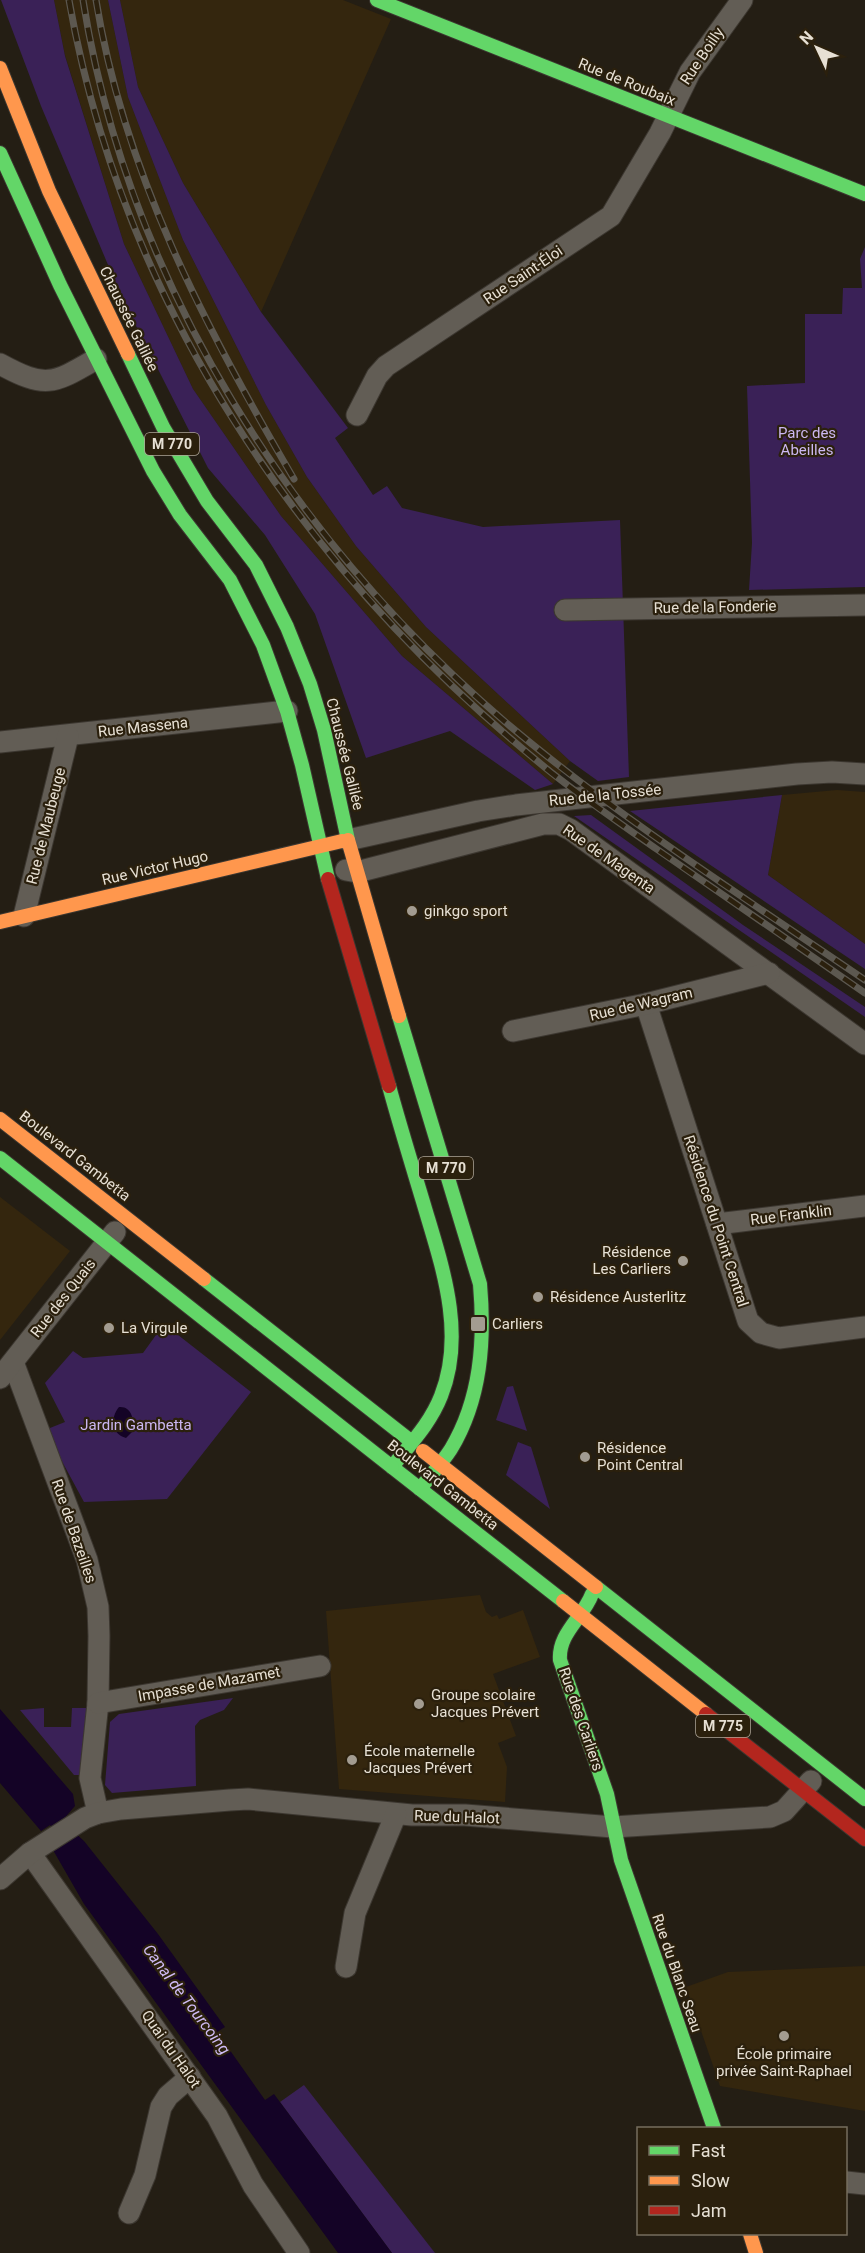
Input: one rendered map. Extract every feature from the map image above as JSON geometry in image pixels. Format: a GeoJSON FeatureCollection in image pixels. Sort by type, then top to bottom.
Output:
{"type":"FeatureCollection","features":[{"type":"Feature","properties":{"kind":"main road","name":"Rue de Roubaix"},"geometry":{"type":"LineString","coordinates":[[377,0],[865,194]]}},
{"type":"Feature","properties":{"kind":"main road","name":"Chaussée Galilée"},"geometry":{"type":"LineString","coordinates":[[0,68],[58,212],[163,427],[207,501],[256,565],[287,627],[310,684],[324,730],[357,872],[480,1284],[483,1326],[477,1378],[459,1433],[440,1464],[420,1489]]}},
{"type":"Feature","properties":{"kind":"main road","name":"M 770"},"geometry":{"type":"LineString","coordinates":[[0,153],[28,219],[137,441],[167,495],[220,566],[240,598],[263,645],[287,711],[302,765],[319,847],[450,1297],[452,1344],[445,1382],[434,1413],[392,1467]]}},
{"type":"Feature","properties":{"kind":"main road","name":"Rue Victor Hugo"},"geometry":{"type":"LineString","coordinates":[[0,922],[348,840]]}},
{"type":"Feature","properties":{"kind":"main road","name":"Boulevard Gambetta"},"geometry":{"type":"LineString","coordinates":[[0,1119],[865,1799]]}},
{"type":"Feature","properties":{"kind":"main road","name":"Boulevard Gambetta"},"geometry":{"type":"LineString","coordinates":[[0,1158],[865,1839]]}},
{"type":"Feature","properties":{"kind":"main road","name":"Rue des Carliers"},"geometry":{"type":"LineString","coordinates":[[593,1585],[589,1603],[562,1640],[559,1654],[607,1794],[613,1827]]}},
{"type":"Feature","properties":{"kind":"main road","name":"Rue du Blanc Seau"},"geometry":{"type":"LineString","coordinates":[[613,1827],[621,1860],[714,2127]]}},
{"type":"Feature","properties":{"kind":"main road"},"geometry":{"type":"LineString","coordinates":[[750,2235],[756,2253]]}},
{"type":"Feature","properties":{"kind":"street","name":"Rue Boilly"},"geometry":{"type":"LineString","coordinates":[[669,116],[690,72],[742,0]]}},
{"type":"Feature","properties":{"kind":"street","name":"Rue Saint-Éloi"},"geometry":{"type":"LineString","coordinates":[[357,415],[377,375],[386,366],[611,216],[669,116]]}},
{"type":"Feature","properties":{"kind":"street"},"geometry":{"type":"LineString","coordinates":[[0,364],[24,377],[42,382],[63,377],[96,359]]}},
{"type":"Feature","properties":{"kind":"street","name":"Rue de la Fonderie"},"geometry":{"type":"LineString","coordinates":[[566,610],[865,604]]}},
{"type":"Feature","properties":{"kind":"street","name":"Rue Massena"},"geometry":{"type":"LineString","coordinates":[[0,742],[287,711]]}},
{"type":"Feature","properties":{"kind":"street","name":"Rue de Maubeuge"},"geometry":{"type":"LineString","coordinates":[[24,916],[68,736]]}},
{"type":"Feature","properties":{"kind":"street","name":"Rue de la Tossée"},"geometry":{"type":"LineString","coordinates":[[348,840],[425,822],[516,805],[797,774],[832,772],[865,774]]}},
{"type":"Feature","properties":{"kind":"street","name":"Rue de Magenta"},"geometry":{"type":"LineString","coordinates":[[357,872],[543,824],[559,824],[571,830],[865,1044]]}},
{"type":"Feature","properties":{"kind":"street"},"geometry":{"type":"LineString","coordinates":[[319,847],[329,860],[340,868],[357,872]]}},
{"type":"Feature","properties":{"kind":"street","name":"Rue de Wagram"},"geometry":{"type":"LineString","coordinates":[[513,1031],[646,1004],[769,973]]}},
{"type":"Feature","properties":{"kind":"street","name":"Résidence du Point Central"},"geometry":{"type":"LineString","coordinates":[[646,1004],[748,1321],[761,1333],[779,1338],[865,1327]]}},
{"type":"Feature","properties":{"kind":"street","name":"Rue Franklin"},"geometry":{"type":"LineString","coordinates":[[717,1224],[865,1206]]}},
{"type":"Feature","properties":{"kind":"street","name":"Rue des Quais"},"geometry":{"type":"LineString","coordinates":[[0,1378],[127,1217]]}},
{"type":"Feature","properties":{"kind":"street","name":"Rue de Bazeilles"},"geometry":{"type":"LineString","coordinates":[[13,1362],[87,1560],[94,1585],[99,1636],[98,1703],[90,1779],[98,1813]]}},
{"type":"Feature","properties":{"kind":"street","name":"Impasse de Mazamet"},"geometry":{"type":"LineString","coordinates":[[98,1703],[320,1666]]}},
{"type":"Feature","properties":{"kind":"street","name":"Rue du Halot"},"geometry":{"type":"LineString","coordinates":[[30,1853],[72,1825],[98,1813],[132,1808],[248,1799],[396,1814],[465,1815],[613,1827],[770,1817],[784,1810],[824,1766]]}},
{"type":"Feature","properties":{"kind":"street"},"geometry":{"type":"LineString","coordinates":[[346,1967],[350,1932],[355,1913],[396,1814]]}},
{"type":"Feature","properties":{"kind":"street"},"geometry":{"type":"LineString","coordinates":[[0,1879],[30,1853]]}},
{"type":"Feature","properties":{"kind":"street","name":"Quai du Halot"},"geometry":{"type":"LineString","coordinates":[[30,1853],[218,2116],[253,2185],[298,2253]]}},
{"type":"Feature","properties":{"kind":"street"},"geometry":{"type":"LineString","coordinates":[[129,2213],[145,2175],[161,2106],[168,2096],[190,2077]]}},
{"type":"Feature","properties":{"kind":"street"},"geometry":{"type":"LineString","coordinates":[[847,2182],[865,2184]]}},
{"type":"Feature","properties":{"kind":"shaded area"},"geometry":{"type":"Polygon","coordinates":[[[54,0],[108,0],[128,97],[183,240],[266,405],[307,477],[356,546],[426,627],[570,761],[553,784],[402,656],[281,516],[193,389],[124,244],[65,55],[54,0]]]}},
{"type":"Feature","properties":{"kind":"shaded area"},"geometry":{"type":"Polygon","coordinates":[[[120,0],[343,0],[391,19],[261,312],[183,183],[138,87],[120,0]]]}},
{"type":"Feature","properties":{"kind":"shaded area"},"geometry":{"type":"Polygon","coordinates":[[[837,790],[865,792],[865,944],[768,875],[782,795],[837,790]]]}},
{"type":"Feature","properties":{"kind":"shaded area"},"geometry":{"type":"Polygon","coordinates":[[[0,1197],[70,1251],[0,1340],[0,1197]]]}},
{"type":"Feature","properties":{"kind":"shaded area","name":"Groupe scolaire Jacques Prévert"},"geometry":{"type":"Polygon","coordinates":[[[480,1595],[486,1612],[492,1617],[497,1615],[499,1619],[523,1610],[540,1657],[493,1674],[516,1736],[498,1743],[507,1767],[505,1802],[339,1789],[326,1611],[480,1595]]]}},
{"type":"Feature","properties":{"kind":"shaded area","name":"École primaire privée Saint-Raphael"},"geometry":{"type":"Polygon","coordinates":[[[865,1966],[865,2111],[720,2086],[686,1987],[728,1972],[865,1966]]]}},
{"type":"Feature","properties":{"kind":"green space"},"geometry":{"type":"Polygon","coordinates":[[[1,0],[54,0],[65,56],[124,244],[193,389],[281,516],[402,656],[553,784],[535,790],[450,731],[366,758],[315,614],[265,535],[208,468],[122,298],[41,106],[1,0]]]}},
{"type":"Feature","properties":{"kind":"green space"},"geometry":{"type":"Polygon","coordinates":[[[108,0],[120,0],[138,87],[183,183],[261,312],[348,428],[335,438],[373,495],[387,486],[402,508],[483,527],[620,520],[629,777],[598,781],[570,761],[426,627],[356,546],[307,477],[266,405],[183,240],[128,97],[108,0]]]}},
{"type":"Feature","properties":{"kind":"green space","name":"Parc des Abeilles"},"geometry":{"type":"Polygon","coordinates":[[[865,247],[865,587],[749,590],[752,543],[747,386],[805,383],[805,314],[842,314],[843,288],[862,288],[860,259],[865,247]]]}},
{"type":"Feature","properties":{"kind":"green space"},"geometry":{"type":"Polygon","coordinates":[[[782,795],[768,875],[865,944],[865,969],[630,811],[782,795]]]}},
{"type":"Feature","properties":{"kind":"green space"},"geometry":{"type":"Polygon","coordinates":[[[591,815],[743,925],[865,1007],[865,1017],[574,816],[591,815]]]}},
{"type":"Feature","properties":{"kind":"green space","name":"Jardin Gambetta"},"geometry":{"type":"Polygon","coordinates":[[[164,1324],[251,1392],[167,1499],[84,1502],[45,1430],[65,1422],[45,1383],[73,1351],[83,1358],[143,1353],[164,1324]]]}},
{"type":"Feature","properties":{"kind":"green space"},"geometry":{"type":"Polygon","coordinates":[[[513,1386],[527,1431],[496,1420],[507,1387],[513,1386]]]}},
{"type":"Feature","properties":{"kind":"green space"},"geometry":{"type":"Polygon","coordinates":[[[518,1442],[531,1447],[550,1509],[506,1475],[518,1442]]]}},
{"type":"Feature","properties":{"kind":"green space"},"geometry":{"type":"Polygon","coordinates":[[[233,1698],[224,1710],[200,1720],[195,1726],[196,1786],[112,1793],[105,1785],[110,1722],[119,1714],[233,1698]]]}},
{"type":"Feature","properties":{"kind":"green space"},"geometry":{"type":"Polygon","coordinates":[[[44,1708],[44,1727],[71,1727],[72,1708],[88,1708],[82,1775],[74,1775],[20,1710],[44,1708]]]}},
{"type":"Feature","properties":{"kind":"green space"},"geometry":{"type":"Polygon","coordinates":[[[304,2085],[435,2253],[392,2253],[280,2102],[304,2085]]]}},
{"type":"Feature","properties":{"kind":"water"},"geometry":{"type":"Polygon","coordinates":[[[119,1407],[127,1409],[132,1418],[133,1431],[126,1438],[117,1433],[113,1421],[119,1407]]]}},
{"type":"Feature","properties":{"kind":"water","name":"Canal de Tourcoing"},"geometry":{"type":"Polygon","coordinates":[[[0,1709],[73,1794],[75,1806],[62,1821],[84,1841],[158,1934],[225,2027],[217,2032],[265,2100],[274,2094],[392,2253],[338,2253],[84,1904],[53,1850],[59,1837],[50,1825],[41,1831],[0,1783],[0,1709]]]}},
{"type":"Feature","properties":{"kind":"railway"},"geometry":{"type":"LineString","coordinates":[[69,0],[95,112],[131,219],[178,323],[234,421],[299,515],[371,602],[451,684],[536,760],[612,817],[865,993]]}},
{"type":"Feature","properties":{"kind":"railway"},"geometry":{"type":"LineString","coordinates":[[83,0],[105,105],[138,207],[181,306],[232,400],[291,490],[358,575],[431,654],[510,726],[552,760],[639,826],[865,980]]}},
{"type":"Feature","properties":{"kind":"railway"},"geometry":{"type":"LineString","coordinates":[[96,0],[109,64],[126,127],[172,248],[230,365],[294,479]]}},
{"type":"Feature","properties":{"kind":"traffic: fast"},"geometry":{"type":"LineString","coordinates":[[377,0],[865,194]]}},
{"type":"Feature","properties":{"kind":"traffic: fast"},"geometry":{"type":"LineString","coordinates":[[0,153],[60,285],[153,471],[180,515],[230,580],[263,645],[287,711],[328,879]]}},
{"type":"Feature","properties":{"kind":"traffic: fast"},"geometry":{"type":"LineString","coordinates":[[128,354],[163,427],[207,501],[256,565],[287,627],[310,684],[324,730],[348,840]]}},
{"type":"Feature","properties":{"kind":"traffic: fast"},"geometry":{"type":"LineString","coordinates":[[399,1016],[480,1284],[482,1327],[479,1369],[469,1410],[451,1449],[420,1489]]}},
{"type":"Feature","properties":{"kind":"traffic: fast"},"geometry":{"type":"LineString","coordinates":[[389,1086],[438,1252],[449,1300],[451,1324],[448,1372],[441,1396],[425,1425],[392,1467],[563,1601]]}},
{"type":"Feature","properties":{"kind":"traffic: fast"},"geometry":{"type":"LineString","coordinates":[[0,1158],[392,1467]]}},
{"type":"Feature","properties":{"kind":"traffic: fast"},"geometry":{"type":"LineString","coordinates":[[204,1279],[412,1442]]}},
{"type":"Feature","properties":{"kind":"traffic: fast"},"geometry":{"type":"LineString","coordinates":[[596,1587],[865,1799]]}},
{"type":"Feature","properties":{"kind":"traffic: fast"},"geometry":{"type":"LineString","coordinates":[[592,1594],[563,1642],[560,1660],[607,1794],[621,1860],[714,2127]]}},
{"type":"Feature","properties":{"kind":"traffic: slow"},"geometry":{"type":"LineString","coordinates":[[0,68],[49,191],[128,354]]}},
{"type":"Feature","properties":{"kind":"traffic: slow"},"geometry":{"type":"LineString","coordinates":[[348,840],[399,1016]]}},
{"type":"Feature","properties":{"kind":"traffic: slow"},"geometry":{"type":"LineString","coordinates":[[0,922],[342,841]]}},
{"type":"Feature","properties":{"kind":"traffic: slow"},"geometry":{"type":"LineString","coordinates":[[0,1119],[204,1279]]}},
{"type":"Feature","properties":{"kind":"traffic: slow"},"geometry":{"type":"LineString","coordinates":[[423,1451],[596,1587]]}},
{"type":"Feature","properties":{"kind":"traffic: slow"},"geometry":{"type":"LineString","coordinates":[[563,1601],[706,1714]]}},
{"type":"Feature","properties":{"kind":"traffic: slow"},"geometry":{"type":"LineString","coordinates":[[750,2235],[756,2253]]}},
{"type":"Feature","properties":{"kind":"traffic: jam"},"geometry":{"type":"LineString","coordinates":[[328,879],[389,1086]]}},
{"type":"Feature","properties":{"kind":"traffic: jam"},"geometry":{"type":"LineString","coordinates":[[706,1714],[865,1839]]}},
{"type":"Feature","properties":{"kind":"place","name":"ginkgo sport"},"geometry":{"type":"Point","coordinates":[412,911]}},
{"type":"Feature","properties":{"kind":"place","name":"Résidence Les Carliers"},"geometry":{"type":"Point","coordinates":[683,1261]}},
{"type":"Feature","properties":{"kind":"place","name":"Résidence Austerlitz"},"geometry":{"type":"Point","coordinates":[538,1297]}},
{"type":"Feature","properties":{"kind":"place","name":"Carliers"},"geometry":{"type":"Point","coordinates":[478,1324]}},
{"type":"Feature","properties":{"kind":"place","name":"La Virgule"},"geometry":{"type":"Point","coordinates":[109,1328]}},
{"type":"Feature","properties":{"kind":"place","name":"Résidence Point Central"},"geometry":{"type":"Point","coordinates":[585,1457]}},
{"type":"Feature","properties":{"kind":"place","name":"Groupe scolaire Jacques Prévert"},"geometry":{"type":"Point","coordinates":[419,1704]}},
{"type":"Feature","properties":{"kind":"place","name":"École maternelle Jacques Prévert"},"geometry":{"type":"Point","coordinates":[352,1760]}},
{"type":"Feature","properties":{"kind":"place","name":"École primaire privée Saint-Raphael"},"geometry":{"type":"Point","coordinates":[784,2036]}}]}
